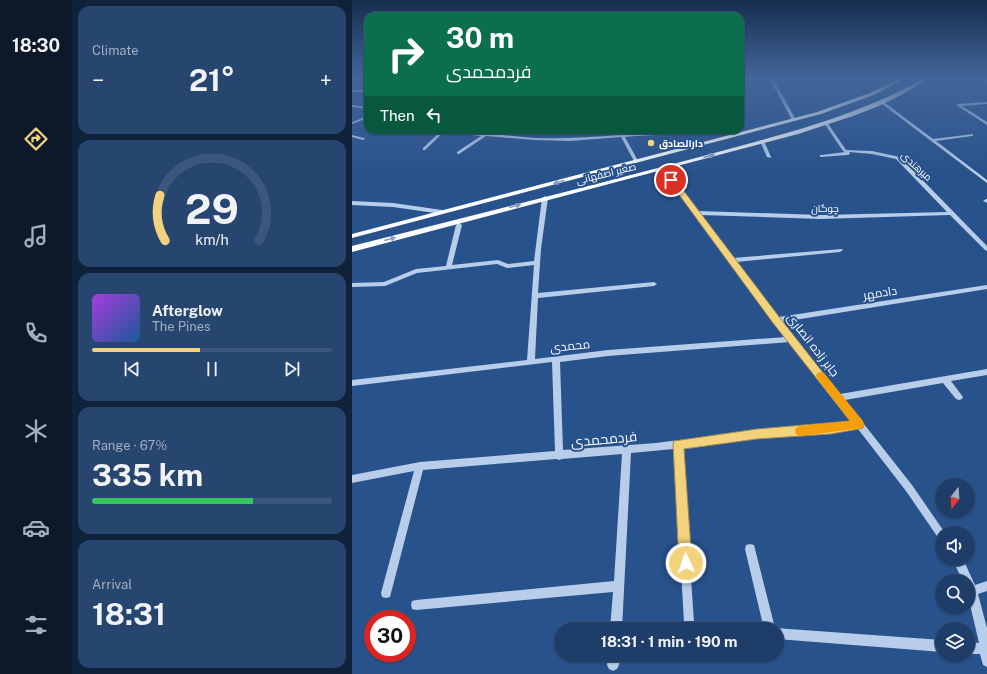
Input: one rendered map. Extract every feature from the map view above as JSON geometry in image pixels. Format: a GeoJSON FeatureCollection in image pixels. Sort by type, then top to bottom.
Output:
{"type":"FeatureCollection","features":[{"type":"Feature","properties":{"kind":"main road","name":"صغیر اصفهانی"},"geometry":{"type":"LineString","coordinates":[[744,133],[829,109]]}},
{"type":"Feature","properties":{"kind":"main road","name":"صغیر اصفهانی"},"geometry":{"type":"LineString","coordinates":[[352,249],[545,198],[663,169],[826,123],[865,109]]}},
{"type":"Feature","properties":{"kind":"main road","name":"صغیر اصفهانی"},"geometry":{"type":"LineString","coordinates":[[352,236],[741,134]]}},
{"type":"Feature","properties":{"kind":"main road"},"geometry":{"type":"LineString","coordinates":[[654,157],[663,169]]}},
{"type":"Feature","properties":{"kind":"street"},"geometry":{"type":"LineString","coordinates":[[788,109],[794,120]]}},
{"type":"Feature","properties":{"kind":"street"},"geometry":{"type":"LineString","coordinates":[[892,109],[987,182]]}},
{"type":"Feature","properties":{"kind":"street"},"geometry":{"type":"LineString","coordinates":[[965,109],[987,124]]}},
{"type":"Feature","properties":{"kind":"street"},"geometry":{"type":"LineString","coordinates":[[352,123],[364,119]]}},
{"type":"Feature","properties":{"kind":"street"},"geometry":{"type":"LineString","coordinates":[[822,156],[848,154],[826,123]]}},
{"type":"Feature","properties":{"kind":"street"},"geometry":{"type":"LineString","coordinates":[[425,149],[440,134]]}},
{"type":"Feature","properties":{"kind":"street"},"geometry":{"type":"LineString","coordinates":[[474,134],[570,140],[643,134]]}},
{"type":"Feature","properties":{"kind":"street"},"geometry":{"type":"LineString","coordinates":[[714,134],[715,141]]}},
{"type":"Feature","properties":{"kind":"street"},"geometry":{"type":"LineString","coordinates":[[459,153],[485,135]]}},
{"type":"Feature","properties":{"kind":"street"},"geometry":{"type":"LineString","coordinates":[[932,140],[972,135]]}},
{"type":"Feature","properties":{"kind":"street"},"geometry":{"type":"LineString","coordinates":[[352,136],[363,139]]}},
{"type":"Feature","properties":{"kind":"street"},"geometry":{"type":"LineString","coordinates":[[623,136],[636,161]]}},
{"type":"Feature","properties":{"kind":"street"},"geometry":{"type":"LineString","coordinates":[[762,141],[769,157]]}},
{"type":"Feature","properties":{"kind":"street","name":"میرهندی"},"geometry":{"type":"LineString","coordinates":[[845,151],[883,154],[898,158],[986,246]]}},
{"type":"Feature","properties":{"kind":"street","name":"جابر زاده انصاری"},"geometry":{"type":"LineString","coordinates":[[663,169],[777,320],[909,488],[935,526]]}},
{"type":"Feature","properties":{"kind":"street"},"geometry":{"type":"LineString","coordinates":[[531,361],[537,263],[545,198]]}},
{"type":"Feature","properties":{"kind":"street"},"geometry":{"type":"LineString","coordinates":[[352,203],[393,205],[442,212]]}},
{"type":"Feature","properties":{"kind":"street","name":"چوگان"},"geometry":{"type":"LineString","coordinates":[[697,213],[821,217],[952,213]]}},
{"type":"Feature","properties":{"kind":"street"},"geometry":{"type":"LineString","coordinates":[[449,267],[459,225]]}},
{"type":"Feature","properties":{"kind":"street"},"geometry":{"type":"LineString","coordinates":[[732,260],[840,250]]}},
{"type":"Feature","properties":{"kind":"street"},"geometry":{"type":"LineString","coordinates":[[352,285],[385,284],[416,270],[498,262],[507,266],[537,263]]}},
{"type":"Feature","properties":{"kind":"street"},"geometry":{"type":"LineString","coordinates":[[535,296],[654,284]]}},
{"type":"Feature","properties":{"kind":"street","name":"دادمهر"},"geometry":{"type":"LineString","coordinates":[[777,320],[987,287]]}},
{"type":"Feature","properties":{"kind":"street","name":"محمدی"},"geometry":{"type":"LineString","coordinates":[[352,383],[608,353],[792,339]]}},
{"type":"Feature","properties":{"kind":"street"},"geometry":{"type":"LineString","coordinates":[[556,359],[559,456]]}},
{"type":"Feature","properties":{"kind":"street"},"geometry":{"type":"LineString","coordinates":[[838,398],[987,372]]}},
{"type":"Feature","properties":{"kind":"street"},"geometry":{"type":"LineString","coordinates":[[944,379],[959,397]]}},
{"type":"Feature","properties":{"kind":"street","name":"فردمحمدی"},"geometry":{"type":"LineString","coordinates":[[352,479],[420,466],[627,450],[757,434],[831,429],[859,425]]}},
{"type":"Feature","properties":{"kind":"street"},"geometry":{"type":"LineString","coordinates":[[678,444],[689,622]]}},
{"type":"Feature","properties":{"kind":"street"},"geometry":{"type":"LineString","coordinates":[[616,622],[627,450]]}},
{"type":"Feature","properties":{"kind":"street"},"geometry":{"type":"LineString","coordinates":[[386,593],[420,466]]}},
{"type":"Feature","properties":{"kind":"street"},"geometry":{"type":"LineString","coordinates":[[750,549],[768,622]]}},
{"type":"Feature","properties":{"kind":"street"},"geometry":{"type":"LineString","coordinates":[[416,606],[619,586]]}},
{"type":"Feature","properties":{"kind":"street"},"geometry":{"type":"LineString","coordinates":[[975,590],[987,586]]}},
{"type":"Feature","properties":{"kind":"street"},"geometry":{"type":"LineString","coordinates":[[975,605],[986,655]]}},
{"type":"Feature","properties":{"kind":"street"},"geometry":{"type":"LineString","coordinates":[[784,634],[935,645]]}},
{"type":"Feature","properties":{"kind":"street"},"geometry":{"type":"LineString","coordinates":[[975,651],[986,655]]}},
{"type":"Feature","properties":{"kind":"slow traffic"},"geometry":{"type":"LineString","coordinates":[[800,431],[859,425],[820,376]]}},
{"type":"Feature","properties":{"kind":"place","name":"دارالصادق"},"geometry":{"type":"Point","coordinates":[651,143]}},
{"type":"Feature","properties":{"kind":"route"},"geometry":{"type":"LineString","coordinates":[[671,180],[859,425],[831,429],[757,434],[678,444],[686,563]]}}]}
